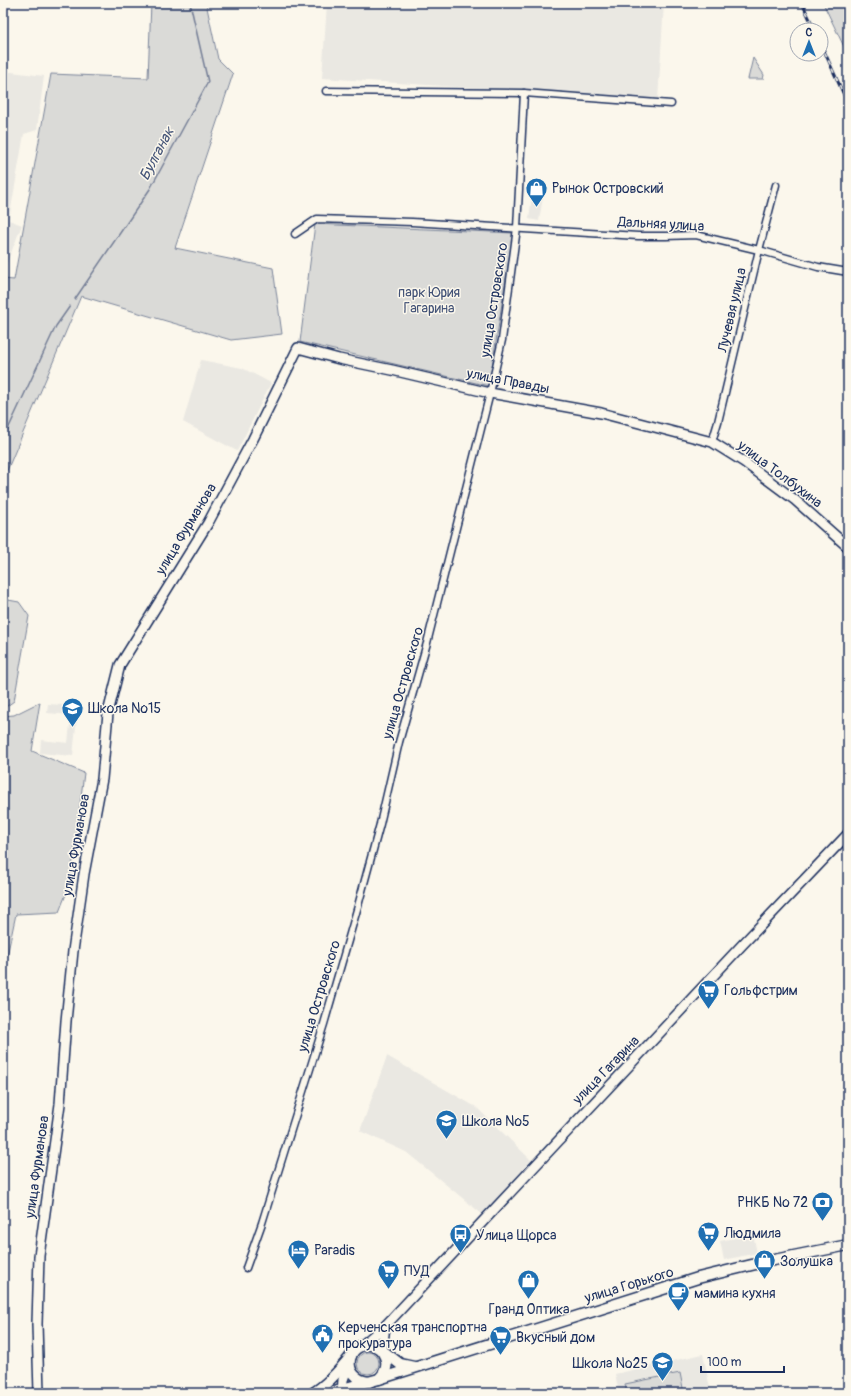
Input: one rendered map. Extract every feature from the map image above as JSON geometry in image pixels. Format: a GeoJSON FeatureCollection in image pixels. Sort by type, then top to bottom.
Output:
{"type":"FeatureCollection","features":[{"type":"Feature","properties":{"kind":"main road","name":"улица Правды"},"geometry":{"type":"LineString","coordinates":[[298,348],[339,359],[399,371],[490,393],[601,413],[712,442]]}},
{"type":"Feature","properties":{"kind":"main road","name":"улица Фурманова"},"geometry":{"type":"LineString","coordinates":[[39,1393],[37,1324],[39,1256],[60,1104],[73,951],[84,874],[102,779],[110,706],[120,665],[208,523],[253,439],[298,348]]}},
{"type":"Feature","properties":{"kind":"main road","name":"улица Толбухина"},"geometry":{"type":"LineString","coordinates":[[712,442],[744,462],[795,500],[848,547]]}},
{"type":"Feature","properties":{"kind":"main road","name":"улица Гагарина"},"geometry":{"type":"LineString","coordinates":[[361,1346],[385,1326],[848,834]]}},
{"type":"Feature","properties":{"kind":"main road","name":"улица Горького"},"geometry":{"type":"LineString","coordinates":[[327,1393],[342,1391],[698,1278],[764,1262],[848,1245]]}},
{"type":"Feature","properties":{"kind":"main road"},"geometry":{"type":"LineString","coordinates":[[382,1351],[385,1326]]}},
{"type":"Feature","properties":{"kind":"main road"},"geometry":{"type":"LineString","coordinates":[[361,1346],[374,1346],[382,1351],[385,1355],[387,1364],[384,1374],[374,1380],[360,1380],[352,1373],[349,1363],[354,1350],[361,1346]]}},
{"type":"Feature","properties":{"kind":"main road","name":"улица Горького"},"geometry":{"type":"LineString","coordinates":[[382,1351],[400,1364],[412,1367],[422,1366]]}},
{"type":"Feature","properties":{"kind":"main road"},"geometry":{"type":"LineString","coordinates":[[342,1391],[351,1356]]}},
{"type":"Feature","properties":{"kind":"main road"},"geometry":{"type":"LineString","coordinates":[[313,1393],[321,1388],[337,1373],[351,1356]]}},
{"type":"Feature","properties":{"kind":"street"},"geometry":{"type":"LineString","coordinates":[[326,91],[524,93],[671,104]]}},
{"type":"Feature","properties":{"kind":"street","name":"улица Островского"},"geometry":{"type":"LineString","coordinates":[[246,1268],[262,1223],[324,1024],[358,906],[380,824],[399,742],[427,643],[490,393],[502,340],[517,228],[524,93]]}},
{"type":"Feature","properties":{"kind":"street","name":"Лучевая улица"},"geometry":{"type":"LineString","coordinates":[[712,442],[776,185]]}},
{"type":"Feature","properties":{"kind":"street","name":"Дальняя улица"},"geometry":{"type":"LineString","coordinates":[[295,234],[317,219],[517,228],[638,236],[696,235],[759,250],[818,267],[848,272]]}},
{"type":"Feature","properties":{"kind":"shaded area"},"geometry":{"type":"Polygon","coordinates":[[[327,3],[664,3],[658,100],[322,78],[327,3]]]}},
{"type":"Feature","properties":{"kind":"shaded area"},"geometry":{"type":"Polygon","coordinates":[[[3,71],[44,76],[37,130],[24,134],[9,220],[22,225],[5,268],[3,267],[3,71]]]}},
{"type":"Feature","properties":{"kind":"shaded area","name":"Рынок Островский"},"geometry":{"type":"Polygon","coordinates":[[[532,195],[543,197],[539,221],[529,219],[532,195]]]}},
{"type":"Feature","properties":{"kind":"shaded area"},"geometry":{"type":"Polygon","coordinates":[[[201,360],[242,368],[271,383],[237,451],[183,422],[201,360]]]}},
{"type":"Feature","properties":{"kind":"shaded area","name":"Школа №15"},"geometry":{"type":"Polygon","coordinates":[[[48,704],[78,706],[73,756],[40,753],[41,740],[68,743],[71,715],[47,713],[48,704]]]}},
{"type":"Feature","properties":{"kind":"shaded area","name":"Школа №5"},"geometry":{"type":"Polygon","coordinates":[[[387,1056],[476,1107],[531,1160],[482,1214],[406,1152],[360,1131],[387,1056]]]}},
{"type":"Feature","properties":{"kind":"shaded area"},"geometry":{"type":"Polygon","coordinates":[[[753,1234],[757,1253],[724,1260],[720,1241],[753,1234]]]}},
{"type":"Feature","properties":{"kind":"shaded area","name":"Школа №25"},"geometry":{"type":"Polygon","coordinates":[[[703,1354],[711,1393],[619,1393],[615,1374],[703,1354]]]}},
{"type":"Feature","properties":{"kind":"green space"},"geometry":{"type":"Polygon","coordinates":[[[151,3],[206,3],[218,59],[233,74],[175,248],[273,268],[282,334],[231,340],[81,296],[3,480],[3,279],[14,280],[51,74],[148,78],[151,3]]]}},
{"type":"Feature","properties":{"kind":"green space"},"geometry":{"type":"Polygon","coordinates":[[[823,3],[848,3],[848,55],[823,3]]]}},
{"type":"Feature","properties":{"kind":"green space"},"geometry":{"type":"Polygon","coordinates":[[[753,58],[764,75],[763,79],[748,79],[753,58]]]}},
{"type":"Feature","properties":{"kind":"green space","name":"парк Юрия Гагарина"},"geometry":{"type":"Polygon","coordinates":[[[315,224],[513,233],[489,386],[300,342],[315,224]]]}},
{"type":"Feature","properties":{"kind":"green space"},"geometry":{"type":"Polygon","coordinates":[[[3,599],[19,602],[29,616],[14,701],[3,709],[3,599]]]}},
{"type":"Feature","properties":{"kind":"green space"},"geometry":{"type":"Polygon","coordinates":[[[40,702],[32,751],[84,773],[70,884],[59,912],[16,914],[3,975],[3,716],[14,715],[40,702]]]}},
{"type":"Feature","properties":{"kind":"green space"},"geometry":{"type":"Polygon","coordinates":[[[368,1352],[376,1355],[379,1363],[376,1371],[368,1374],[360,1371],[357,1363],[360,1355],[368,1352]]]}},
{"type":"Feature","properties":{"kind":"green space"},"geometry":{"type":"Polygon","coordinates":[[[680,1373],[684,1393],[627,1393],[625,1384],[680,1373]]]}},
{"type":"Feature","properties":{"kind":"waterway","name":"Булганак"},"geometry":{"type":"LineString","coordinates":[[75,299],[150,189],[208,82],[190,3]]}},
{"type":"Feature","properties":{"kind":"waterway","name":"Булганак"},"geometry":{"type":"LineString","coordinates":[[3,440],[56,326],[70,306]]}},
{"type":"Feature","properties":{"kind":"railway"},"geometry":{"type":"LineString","coordinates":[[802,3],[811,22]]}},
{"type":"Feature","properties":{"kind":"railway"},"geometry":{"type":"LineString","coordinates":[[829,62],[848,104]]}},
{"type":"Feature","properties":{"kind":"place","name":"Рынок Островский"},"geometry":{"type":"Point","coordinates":[536,208]}},
{"type":"Feature","properties":{"kind":"place","name":"Школа №15"},"geometry":{"type":"Point","coordinates":[73,728]}},
{"type":"Feature","properties":{"kind":"place","name":"Гольфстрим"},"geometry":{"type":"Point","coordinates":[708,1010]}},
{"type":"Feature","properties":{"kind":"place","name":"Школа №5"},"geometry":{"type":"Point","coordinates":[447,1140]}},
{"type":"Feature","properties":{"kind":"place","name":"РНКБ № 72"},"geometry":{"type":"Point","coordinates":[823,1222]}},
{"type":"Feature","properties":{"kind":"place","name":"Людмила"},"geometry":{"type":"Point","coordinates":[708,1252]}},
{"type":"Feature","properties":{"kind":"place","name":"Улица Щорса"},"geometry":{"type":"Point","coordinates":[460,1254]}},
{"type":"Feature","properties":{"kind":"place","name":"Paradis"},"geometry":{"type":"Point","coordinates":[299,1270]}},
{"type":"Feature","properties":{"kind":"place","name":"Золушка"},"geometry":{"type":"Point","coordinates":[764,1280]}},
{"type":"Feature","properties":{"kind":"place","name":"ПУД"},"geometry":{"type":"Point","coordinates":[388,1290]}},
{"type":"Feature","properties":{"kind":"place","name":"Гранд Оптика"},"geometry":{"type":"Point","coordinates":[529,1300]}},
{"type":"Feature","properties":{"kind":"place","name":"мамина кухня"},"geometry":{"type":"Point","coordinates":[678,1312]}},
{"type":"Feature","properties":{"kind":"place","name":"Керченская транспортна прокуратура"},"geometry":{"type":"Point","coordinates":[322,1354]}},
{"type":"Feature","properties":{"kind":"place","name":"Вкусный дом"},"geometry":{"type":"Point","coordinates":[501,1356]}},
{"type":"Feature","properties":{"kind":"place","name":"Школа №25"},"geometry":{"type":"Point","coordinates":[663,1382]}}]}
